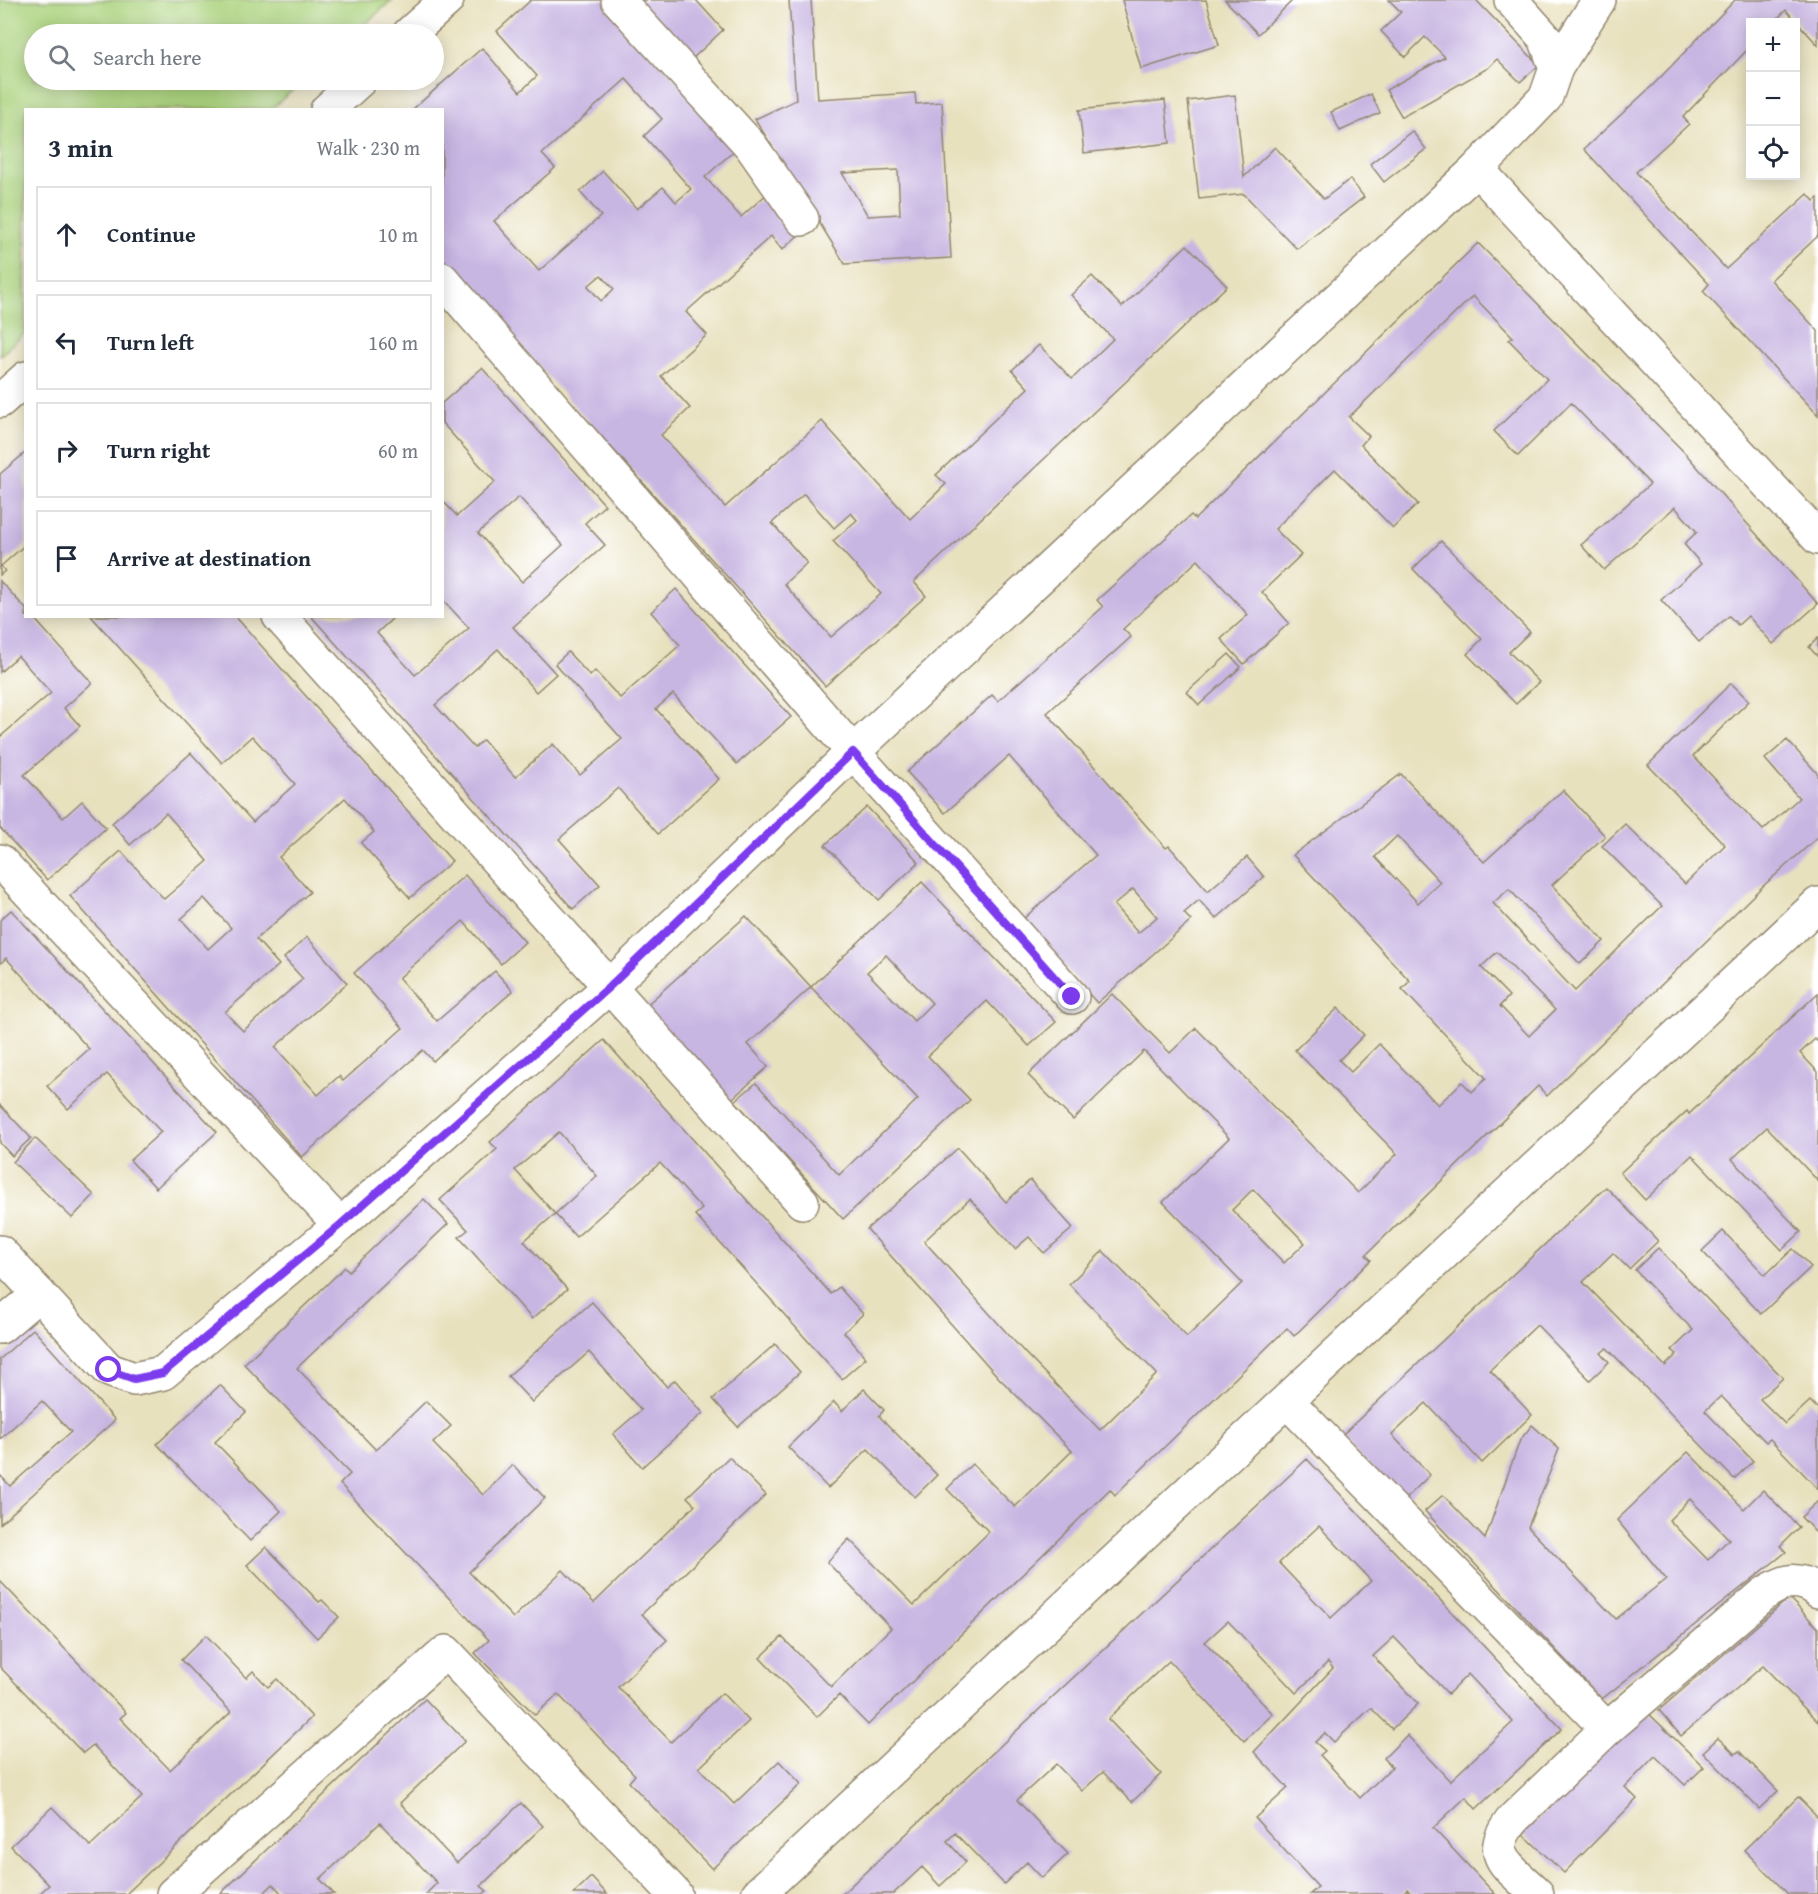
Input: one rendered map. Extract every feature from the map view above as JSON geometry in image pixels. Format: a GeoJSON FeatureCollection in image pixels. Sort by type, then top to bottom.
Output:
{"type":"FeatureCollection","features":[{"type":"Feature","properties":{"kind":"street"},"geometry":{"type":"LineString","coordinates":[[420,24],[447,0]]}},
{"type":"Feature","properties":{"kind":"street"},"geometry":{"type":"LineString","coordinates":[[618,0],[751,146],[802,219]]}},
{"type":"Feature","properties":{"kind":"street"},"geometry":{"type":"LineString","coordinates":[[1511,0],[1545,38],[1556,68]]}},
{"type":"Feature","properties":{"kind":"street"},"geometry":{"type":"LineString","coordinates":[[0,1252],[109,1370],[134,1379],[163,1373],[340,1225],[609,987],[853,752],[1477,169],[1546,97],[1556,68],[1599,0]]}},
{"type":"Feature","properties":{"kind":"street"},"geometry":{"type":"LineString","coordinates":[[329,108],[349,90]]}},
{"type":"Feature","properties":{"kind":"street"},"geometry":{"type":"LineString","coordinates":[[1477,169],[1818,538]]}},
{"type":"Feature","properties":{"kind":"street"},"geometry":{"type":"LineString","coordinates":[[444,281],[853,752],[1072,997]]}},
{"type":"Feature","properties":{"kind":"street"},"geometry":{"type":"LineString","coordinates":[[0,401],[24,380]]}},
{"type":"Feature","properties":{"kind":"street"},"geometry":{"type":"LineString","coordinates":[[281,618],[802,1202]]}},
{"type":"Feature","properties":{"kind":"street"},"geometry":{"type":"LineString","coordinates":[[0,861],[340,1225]]}},
{"type":"Feature","properties":{"kind":"street"},"geometry":{"type":"LineString","coordinates":[[758,1894],[1818,904]]}},
{"type":"Feature","properties":{"kind":"street"},"geometry":{"type":"LineString","coordinates":[[0,1327],[39,1294]]}},
{"type":"Feature","properties":{"kind":"street"},"geometry":{"type":"LineString","coordinates":[[1287,1401],[1607,1729]]}},
{"type":"Feature","properties":{"kind":"street"},"geometry":{"type":"LineString","coordinates":[[1537,1894],[1501,1859],[1498,1848],[1502,1833],[1607,1729],[1764,1594],[1779,1584],[1792,1581],[1806,1582],[1818,1591]]}},
{"type":"Feature","properties":{"kind":"street"},"geometry":{"type":"LineString","coordinates":[[173,1894],[446,1652],[675,1894]]}},
{"type":"Feature","properties":{"kind":"green space"},"geometry":{"type":"Polygon","coordinates":[[[0,0],[392,0],[365,24],[24,24],[24,90],[293,90],[272,108],[24,108],[24,334],[0,356],[0,0]]]}},
{"type":"Feature","properties":{"kind":"building"},"geometry":{"type":"Polygon","coordinates":[[[531,0],[605,0],[737,148],[705,177],[741,217],[769,192],[803,231],[782,250],[771,236],[686,312],[707,335],[661,376],[690,408],[661,435],[725,507],[822,421],[910,519],[946,484],[936,475],[1028,388],[1012,370],[1039,345],[1072,379],[1113,339],[1071,295],[1092,276],[1122,307],[1187,245],[1227,286],[914,582],[926,596],[825,686],[444,260],[444,108],[414,108],[435,90],[444,90],[444,82],[482,48],[520,92],[537,76],[497,31],[531,0]],[[626,79],[542,154],[555,168],[494,221],[539,271],[601,216],[580,192],[603,171],[637,209],[663,187],[676,202],[691,189],[644,136],[662,119],[626,79]],[[601,275],[588,286],[601,301],[614,289],[601,275]],[[804,494],[772,523],[807,563],[784,584],[831,637],[881,594],[833,541],[857,520],[851,513],[834,528],[804,494]]]}},
{"type":"Feature","properties":{"kind":"building"},"geometry":{"type":"Polygon","coordinates":[[[639,0],[696,0],[723,30],[693,58],[639,0]]]}},
{"type":"Feature","properties":{"kind":"building"},"geometry":{"type":"Polygon","coordinates":[[[789,0],[811,0],[818,99],[915,93],[916,104],[942,102],[951,258],[845,264],[755,119],[796,100],[789,0]],[[898,170],[842,173],[868,216],[900,214],[898,170]]]}},
{"type":"Feature","properties":{"kind":"building"},"geometry":{"type":"Polygon","coordinates":[[[1122,0],[1206,0],[1219,45],[1141,69],[1122,0]]]}},
{"type":"Feature","properties":{"kind":"building"},"geometry":{"type":"Polygon","coordinates":[[[1225,0],[1293,0],[1258,34],[1225,0]]]}},
{"type":"Feature","properties":{"kind":"building"},"geometry":{"type":"Polygon","coordinates":[[[1389,0],[1476,0],[1539,65],[1520,82],[1497,59],[1488,68],[1402,117],[1386,90],[1445,57],[1425,37],[1405,57],[1381,31],[1401,12],[1389,0]]]}},
{"type":"Feature","properties":{"kind":"building"},"geometry":{"type":"Polygon","coordinates":[[[1735,0],[1818,0],[1818,45],[1800,25],[1800,18],[1793,18],[1786,10],[1778,18],[1746,18],[1746,51],[1683,117],[1689,124],[1636,172],[1726,269],[1808,194],[1814,201],[1818,198],[1818,236],[1771,280],[1818,331],[1818,415],[1703,291],[1709,284],[1584,149],[1653,85],[1735,0]]]}},
{"type":"Feature","properties":{"kind":"building"},"geometry":{"type":"Polygon","coordinates":[[[1371,94],[1380,113],[1340,131],[1331,112],[1371,94]]]}},
{"type":"Feature","properties":{"kind":"building"},"geometry":{"type":"Polygon","coordinates":[[[1235,95],[1244,177],[1275,147],[1324,199],[1350,179],[1364,197],[1297,249],[1244,194],[1199,199],[1188,101],[1235,95]]]}},
{"type":"Feature","properties":{"kind":"building"},"geometry":{"type":"Polygon","coordinates":[[[1165,100],[1170,143],[1084,153],[1079,110],[1165,100]]]}},
{"type":"Feature","properties":{"kind":"building"},"geometry":{"type":"Polygon","coordinates":[[[1412,131],[1426,149],[1384,182],[1370,164],[1412,131]]]}},
{"type":"Feature","properties":{"kind":"building"},"geometry":{"type":"Polygon","coordinates":[[[1478,243],[1685,453],[1818,604],[1773,644],[1748,616],[1738,625],[1729,616],[1699,642],[1661,600],[1701,564],[1684,544],[1697,532],[1675,507],[1604,570],[1581,545],[1650,484],[1571,403],[1518,456],[1494,431],[1547,379],[1509,340],[1513,337],[1473,296],[1349,417],[1369,436],[1361,445],[1418,504],[1393,528],[1335,469],[1275,529],[1301,555],[1262,592],[1289,623],[1244,664],[1221,639],[1248,615],[1198,560],[1123,629],[1131,637],[1047,713],[1166,848],[1169,846],[1208,891],[1247,857],[1264,877],[1216,919],[1199,900],[1184,913],[1191,921],[1097,1003],[1023,919],[1096,855],[1009,756],[945,813],[907,772],[992,695],[998,701],[1103,607],[1097,600],[1191,515],[1195,519],[1478,243]],[[1133,889],[1114,905],[1138,933],[1157,917],[1133,889]]]}},
{"type":"Feature","properties":{"kind":"building"},"geometry":{"type":"Polygon","coordinates":[[[482,368],[605,505],[585,523],[605,545],[513,627],[556,674],[536,692],[498,649],[435,705],[474,748],[483,740],[515,777],[553,744],[580,775],[622,739],[555,664],[568,652],[590,676],[595,671],[620,698],[680,645],[651,612],[676,589],[791,717],[737,764],[673,694],[656,709],[719,779],[658,834],[618,788],[559,839],[600,885],[573,909],[313,618],[393,618],[377,633],[415,675],[469,628],[444,601],[444,502],[457,516],[495,482],[444,425],[444,401],[482,368]],[[519,497],[478,533],[522,582],[563,545],[519,497]]]}},
{"type":"Feature","properties":{"kind":"building"},"geometry":{"type":"Polygon","coordinates":[[[24,454],[24,546],[1,566],[5,571],[0,575],[0,474],[24,454]]]}},
{"type":"Feature","properties":{"kind":"building"},"geometry":{"type":"Polygon","coordinates":[[[1441,541],[1530,632],[1509,652],[1539,682],[1516,704],[1467,654],[1482,639],[1413,569],[1441,541]]]}},
{"type":"Feature","properties":{"kind":"building"},"geometry":{"type":"Polygon","coordinates":[[[0,581],[24,607],[24,618],[34,618],[92,683],[64,708],[80,726],[24,775],[63,818],[82,801],[106,828],[47,880],[0,828],[0,737],[51,693],[18,656],[0,672],[0,581]]]}},
{"type":"Feature","properties":{"kind":"building"},"geometry":{"type":"Polygon","coordinates":[[[93,618],[237,618],[452,861],[410,898],[361,843],[374,832],[345,798],[279,857],[310,892],[256,939],[279,965],[225,1012],[243,1031],[303,979],[284,958],[307,937],[347,983],[275,1047],[318,1095],[339,1076],[343,1081],[403,1028],[354,973],[465,875],[525,942],[501,964],[463,921],[399,978],[437,1021],[495,971],[513,991],[433,1061],[423,1050],[302,1157],[70,896],[121,851],[164,899],[208,861],[166,813],[130,845],[112,823],[191,753],[253,822],[295,784],[252,736],[222,763],[93,618]],[[204,898],[181,919],[208,949],[231,928],[204,898]]]}},
{"type":"Feature","properties":{"kind":"building"},"geometry":{"type":"Polygon","coordinates":[[[1818,638],[1818,657],[1809,647],[1818,638]]]}},
{"type":"Feature","properties":{"kind":"building"},"geometry":{"type":"Polygon","coordinates":[[[1229,654],[1241,667],[1199,705],[1187,692],[1229,654]]]}},
{"type":"Feature","properties":{"kind":"building"},"geometry":{"type":"Polygon","coordinates":[[[1731,683],[1749,701],[1693,756],[1763,830],[1799,798],[1765,759],[1787,740],[1818,774],[1818,837],[1762,887],[1547,1096],[1538,1086],[1366,1255],[1371,1260],[1294,1336],[1287,1328],[1115,1495],[1110,1489],[868,1725],[839,1695],[817,1717],[760,1658],[782,1637],[831,1687],[891,1628],[827,1562],[849,1539],[914,1605],[989,1532],[947,1489],[972,1464],[1015,1507],[1072,1451],[999,1378],[867,1229],[958,1148],[1006,1202],[1030,1180],[1073,1228],[1044,1253],[1029,1237],[1015,1249],[970,1199],[924,1241],[1025,1353],[1100,1430],[1157,1374],[1069,1284],[1103,1251],[1187,1337],[1242,1283],[1163,1202],[1229,1138],[1144,1051],[1073,1120],[1028,1075],[1112,994],[1170,1053],[1196,1028],[1358,1193],[1397,1154],[1295,1050],[1338,1008],[1364,1035],[1339,1060],[1351,1072],[1379,1044],[1438,1105],[1462,1082],[1472,1092],[1486,1078],[1402,989],[1410,981],[1293,855],[1401,774],[1484,862],[1563,790],[1605,836],[1552,885],[1604,941],[1580,964],[1509,889],[1493,903],[1575,991],[1662,906],[1602,846],[1625,824],[1685,884],[1725,845],[1648,765],[1731,683]],[[1397,836],[1375,857],[1418,903],[1440,882],[1397,836]],[[1497,952],[1481,967],[1509,996],[1500,1006],[1529,1036],[1555,1010],[1497,952]],[[1253,1189],[1232,1210],[1284,1263],[1305,1243],[1253,1189]]]}},
{"type":"Feature","properties":{"kind":"building"},"geometry":{"type":"Polygon","coordinates":[[[867,807],[919,862],[879,900],[825,845],[867,807]]]}},
{"type":"Feature","properties":{"kind":"building"},"geometry":{"type":"Polygon","coordinates":[[[922,882],[1056,1022],[1029,1046],[987,1001],[928,1056],[970,1100],[843,1219],[735,1101],[756,1083],[839,1175],[918,1099],[811,987],[922,882]],[[886,955],[867,972],[914,1021],[932,1003],[886,955]]]}},
{"type":"Feature","properties":{"kind":"building"},"geometry":{"type":"Polygon","coordinates":[[[11,910],[217,1132],[156,1188],[130,1160],[161,1132],[107,1074],[68,1109],[47,1086],[89,1049],[6,958],[0,964],[0,920],[11,910]]]}},
{"type":"Feature","properties":{"kind":"building"},"geometry":{"type":"Polygon","coordinates":[[[746,916],[811,987],[748,1044],[768,1067],[726,1104],[641,1010],[746,916]]]}},
{"type":"Feature","properties":{"kind":"building"},"geometry":{"type":"Polygon","coordinates":[[[1818,993],[1818,1042],[1815,1039],[1800,1053],[1818,1072],[1818,1181],[1767,1127],[1732,1159],[1801,1232],[1782,1250],[1692,1155],[1645,1200],[1620,1173],[1687,1111],[1689,1114],[1818,993]]]}},
{"type":"Feature","properties":{"kind":"building"},"geometry":{"type":"Polygon","coordinates":[[[604,1040],[831,1294],[839,1287],[863,1314],[844,1332],[866,1358],[842,1379],[695,1215],[702,1209],[660,1163],[576,1237],[555,1214],[524,1241],[567,1289],[532,1319],[459,1237],[468,1230],[440,1200],[497,1149],[490,1142],[604,1040]],[[559,1132],[515,1170],[555,1214],[597,1176],[559,1132]]]}},
{"type":"Feature","properties":{"kind":"building"},"geometry":{"type":"Polygon","coordinates":[[[0,1105],[31,1138],[12,1156],[0,1143],[0,1105]]]}},
{"type":"Feature","properties":{"kind":"building"},"geometry":{"type":"Polygon","coordinates":[[[35,1138],[94,1195],[72,1218],[13,1162],[35,1138]]]}},
{"type":"Feature","properties":{"kind":"building"},"geometry":{"type":"Polygon","coordinates":[[[1606,1187],[1658,1241],[1629,1269],[1613,1253],[1583,1282],[1665,1366],[1677,1354],[1672,1350],[1693,1330],[1635,1270],[1658,1248],[1783,1378],[1760,1399],[1785,1424],[1810,1401],[1818,1409],[1818,1489],[1770,1439],[1766,1442],[1721,1396],[1705,1411],[1753,1461],[1734,1479],[1607,1348],[1601,1353],[1609,1362],[1590,1380],[1537,1325],[1490,1370],[1532,1415],[1482,1463],[1426,1403],[1392,1435],[1430,1475],[1403,1501],[1341,1436],[1606,1187]]]}},
{"type":"Feature","properties":{"kind":"building"},"geometry":{"type":"Polygon","coordinates":[[[424,1199],[448,1224],[297,1368],[376,1450],[426,1401],[451,1426],[433,1443],[483,1495],[513,1465],[545,1498],[469,1572],[513,1618],[563,1570],[594,1603],[695,1505],[687,1497],[729,1457],[766,1495],[642,1614],[667,1640],[618,1687],[671,1742],[722,1693],[749,1721],[699,1768],[734,1804],[779,1761],[801,1784],[712,1869],[629,1782],[635,1775],[558,1694],[535,1715],[475,1653],[489,1640],[340,1484],[350,1474],[244,1364],[345,1267],[349,1271],[424,1199]]]}},
{"type":"Feature","properties":{"kind":"building"},"geometry":{"type":"Polygon","coordinates":[[[1723,1231],[1765,1275],[1793,1249],[1811,1267],[1761,1314],[1702,1251],[1723,1231]]]}},
{"type":"Feature","properties":{"kind":"building"},"geometry":{"type":"Polygon","coordinates":[[[592,1302],[667,1387],[675,1380],[703,1413],[642,1467],[613,1434],[641,1410],[589,1352],[532,1402],[508,1376],[592,1302]]]}},
{"type":"Feature","properties":{"kind":"building"},"geometry":{"type":"Polygon","coordinates":[[[33,1329],[115,1420],[0,1524],[0,1475],[10,1486],[71,1432],[42,1401],[0,1439],[0,1359],[33,1329]]]}},
{"type":"Feature","properties":{"kind":"building"},"geometry":{"type":"Polygon","coordinates":[[[775,1344],[800,1372],[738,1427],[713,1399],[775,1344]]]}},
{"type":"Feature","properties":{"kind":"building"},"geometry":{"type":"Polygon","coordinates":[[[220,1385],[246,1412],[215,1442],[281,1511],[250,1541],[157,1444],[220,1385]]]}},
{"type":"Feature","properties":{"kind":"building"},"geometry":{"type":"Polygon","coordinates":[[[864,1389],[884,1410],[879,1416],[937,1475],[915,1497],[868,1449],[828,1488],[788,1447],[834,1402],[842,1411],[864,1389]]]}},
{"type":"Feature","properties":{"kind":"building"},"geometry":{"type":"Polygon","coordinates":[[[1532,1425],[1559,1449],[1528,1527],[1616,1619],[1666,1579],[1617,1520],[1688,1452],[1744,1509],[1763,1490],[1799,1527],[1780,1546],[1786,1552],[1602,1699],[1425,1511],[1443,1495],[1485,1539],[1520,1440],[1532,1425]],[[1690,1499],[1669,1520],[1708,1560],[1729,1539],[1690,1499]]]}},
{"type":"Feature","properties":{"kind":"building"},"geometry":{"type":"Polygon","coordinates":[[[1307,1459],[1562,1729],[1476,1809],[1466,1797],[1433,1828],[1495,1894],[1412,1894],[1407,1889],[1402,1894],[1310,1894],[1318,1887],[1255,1818],[1288,1788],[1254,1752],[1333,1668],[1328,1662],[1296,1693],[1228,1621],[1205,1642],[1273,1714],[1244,1741],[1169,1661],[1108,1719],[1161,1774],[1132,1802],[1103,1772],[1082,1791],[1056,1764],[1017,1800],[1068,1854],[1042,1878],[1027,1862],[1004,1884],[955,1833],[947,1841],[966,1862],[940,1886],[922,1867],[893,1894],[842,1894],[1307,1459]],[[1319,1526],[1279,1563],[1331,1618],[1371,1581],[1319,1526]],[[1394,1637],[1373,1656],[1418,1704],[1392,1729],[1371,1708],[1334,1742],[1325,1733],[1315,1742],[1325,1751],[1320,1755],[1360,1798],[1392,1767],[1384,1758],[1407,1735],[1450,1781],[1513,1722],[1468,1674],[1448,1694],[1394,1637]]]}},
{"type":"Feature","properties":{"kind":"building"},"geometry":{"type":"Polygon","coordinates":[[[1818,1501],[1818,1535],[1801,1517],[1818,1501]]]}},
{"type":"Feature","properties":{"kind":"building"},"geometry":{"type":"Polygon","coordinates":[[[266,1547],[319,1602],[322,1600],[339,1617],[317,1638],[247,1565],[266,1547]]]}},
{"type":"Feature","properties":{"kind":"building"},"geometry":{"type":"Polygon","coordinates":[[[0,1581],[126,1713],[120,1718],[170,1770],[231,1712],[181,1660],[206,1635],[246,1678],[253,1671],[268,1687],[277,1679],[312,1717],[126,1894],[39,1894],[49,1885],[11,1846],[52,1807],[90,1846],[142,1797],[93,1745],[83,1753],[0,1667],[0,1581]]]}},
{"type":"Feature","properties":{"kind":"building"},"geometry":{"type":"Polygon","coordinates":[[[1789,1598],[1818,1628],[1818,1722],[1763,1666],[1681,1736],[1659,1710],[1789,1598]]]}},
{"type":"Feature","properties":{"kind":"building"},"geometry":{"type":"Polygon","coordinates":[[[425,1699],[465,1741],[400,1803],[457,1863],[521,1803],[543,1826],[481,1886],[487,1891],[483,1894],[426,1894],[437,1883],[380,1823],[320,1879],[334,1894],[282,1894],[273,1884],[263,1894],[220,1894],[425,1699]]]}},
{"type":"Feature","properties":{"kind":"building"},"geometry":{"type":"Polygon","coordinates":[[[1645,1710],[1704,1767],[1685,1785],[1655,1756],[1625,1787],[1637,1799],[1564,1873],[1523,1834],[1645,1710]]]}},
{"type":"Feature","properties":{"kind":"building"},"geometry":{"type":"Polygon","coordinates":[[[1718,1738],[1735,1754],[1739,1751],[1778,1791],[1759,1809],[1703,1752],[1718,1738]]]}},
{"type":"Feature","properties":{"kind":"building"},"geometry":{"type":"Polygon","coordinates":[[[1798,1797],[1818,1817],[1818,1894],[1788,1894],[1744,1850],[1798,1797]]]}},
{"type":"Feature","properties":{"kind":"building"},"geometry":{"type":"Polygon","coordinates":[[[591,1877],[607,1894],[573,1894],[591,1877]]]}},
{"type":"Feature","properties":{"kind":"route"},"geometry":{"type":"LineString","coordinates":[[109,1370],[134,1379],[163,1373],[340,1225],[609,987],[853,752],[1072,997]]}}]}
